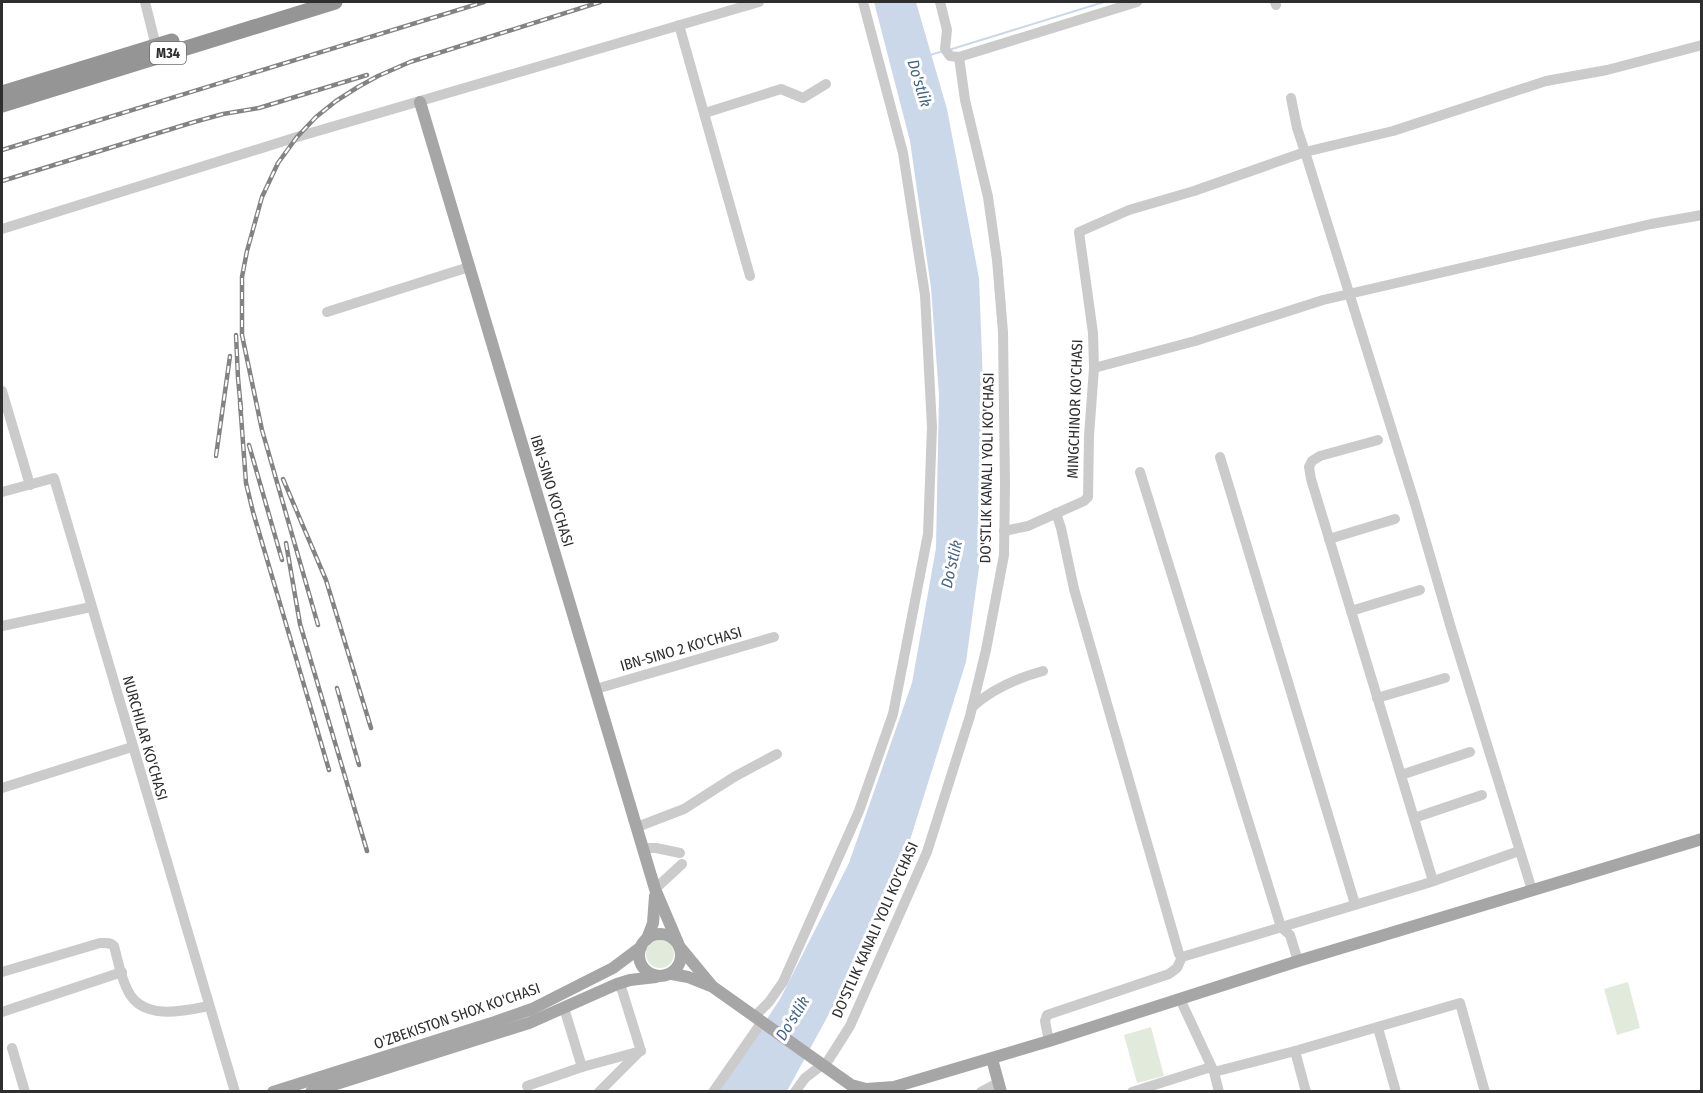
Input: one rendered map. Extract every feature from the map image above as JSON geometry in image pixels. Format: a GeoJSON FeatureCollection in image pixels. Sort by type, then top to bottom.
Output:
{"type":"FeatureCollection","features":[{"type":"Feature","properties":{"kind":"highway","name":"M34"},"geometry":{"type":"LineString","coordinates":[[2,105],[274,15],[304,2]]}},
{"type":"Feature","properties":{"kind":"highway","name":"M34"},"geometry":{"type":"LineString","coordinates":[[2,93],[156,46],[274,15],[335,2]]}},
{"type":"Feature","properties":{"kind":"main road","name":"IBN-SINO KO'CHASI"},"geometry":{"type":"LineString","coordinates":[[420,102],[656,889],[679,944],[713,987]]}},
{"type":"Feature","properties":{"kind":"main road"},"geometry":{"type":"LineString","coordinates":[[656,889],[655,911],[639,954],[640,962],[649,974],[688,977],[713,987],[851,1085],[866,1089],[882,1089],[992,1059],[1298,961],[1701,839]]}},
{"type":"Feature","properties":{"kind":"main road"},"geometry":{"type":"LineString","coordinates":[[644,943],[653,935],[667,935],[679,944],[682,953],[681,961],[672,974]]}},
{"type":"Feature","properties":{"kind":"main road","name":"O'ZBEKISTON SHOX KO'CHASI"},"geometry":{"type":"LineString","coordinates":[[273,1092],[532,1009],[613,968],[644,943]]}},
{"type":"Feature","properties":{"kind":"main road","name":"O'ZBEKISTON SHOX KO'CHASI"},"geometry":{"type":"LineString","coordinates":[[316,1091],[529,1023],[617,984],[656,976]]}},
{"type":"Feature","properties":{"kind":"main road"},"geometry":{"type":"LineString","coordinates":[[992,1059],[999,1087]]}},
{"type":"Feature","properties":{"kind":"street"},"geometry":{"type":"LineString","coordinates":[[145,2],[156,46]]}},
{"type":"Feature","properties":{"kind":"street"},"geometry":{"type":"LineString","coordinates":[[2,229],[297,137],[759,2]]}},
{"type":"Feature","properties":{"kind":"street"},"geometry":{"type":"LineString","coordinates":[[713,1092],[783,982],[859,811],[893,714],[928,534],[932,427],[926,295],[903,153],[863,2]]}},
{"type":"Feature","properties":{"kind":"street"},"geometry":{"type":"LineString","coordinates":[[940,2],[947,30],[945,49],[950,56],[959,57],[1137,2]]}},
{"type":"Feature","properties":{"kind":"street"},"geometry":{"type":"LineString","coordinates":[[679,25],[750,276]]}},
{"type":"Feature","properties":{"kind":"street"},"geometry":{"type":"LineString","coordinates":[[1305,152],[1393,131],[1546,81],[1607,70],[1701,45]]}},
{"type":"Feature","properties":{"kind":"street","name":"DO'STLIK KANALI YOLI KO'CHASI"},"geometry":{"type":"LineString","coordinates":[[795,1092],[850,1026],[927,852],[972,707],[986,650],[1004,555],[1003,332],[997,260],[988,197],[965,100],[959,57]]}},
{"type":"Feature","properties":{"kind":"street"},"geometry":{"type":"LineString","coordinates":[[705,113],[781,89],[803,98],[826,84]]}},
{"type":"Feature","properties":{"kind":"street"},"geometry":{"type":"LineString","coordinates":[[1291,98],[1297,128],[1415,504],[1454,639],[1532,890]]}},
{"type":"Feature","properties":{"kind":"street","name":"MINGCHINOR KO'CHASI"},"geometry":{"type":"LineString","coordinates":[[1004,531],[1028,526],[1084,501],[1088,496],[1089,436],[1094,369],[1093,333],[1079,231],[1129,210],[1194,191],[1305,152]]}},
{"type":"Feature","properties":{"kind":"street"},"geometry":{"type":"LineString","coordinates":[[1094,369],[1195,341],[1348,293],[1650,224],[1701,215]]}},
{"type":"Feature","properties":{"kind":"street"},"geometry":{"type":"LineString","coordinates":[[327,312],[469,267]]}},
{"type":"Feature","properties":{"kind":"street"},"geometry":{"type":"LineString","coordinates":[[2,391],[30,484],[2,492]]}},
{"type":"Feature","properties":{"kind":"street"},"geometry":{"type":"LineString","coordinates":[[1378,440],[1320,456],[1312,461],[1309,467],[1433,881]]}},
{"type":"Feature","properties":{"kind":"street"},"geometry":{"type":"LineString","coordinates":[[1220,456],[1355,904]]}},
{"type":"Feature","properties":{"kind":"street"},"geometry":{"type":"LineString","coordinates":[[1140,472],[1281,927],[1290,935],[1298,961]]}},
{"type":"Feature","properties":{"kind":"street","name":"NURCHILAR KO'CHASI"},"geometry":{"type":"LineString","coordinates":[[30,484],[54,478],[235,1092]]}},
{"type":"Feature","properties":{"kind":"street"},"geometry":{"type":"LineString","coordinates":[[1056,513],[1074,589],[1179,954],[1182,957]]}},
{"type":"Feature","properties":{"kind":"street"},"geometry":{"type":"LineString","coordinates":[[1329,539],[1395,519]]}},
{"type":"Feature","properties":{"kind":"street"},"geometry":{"type":"LineString","coordinates":[[1351,611],[1420,590]]}},
{"type":"Feature","properties":{"kind":"street"},"geometry":{"type":"LineString","coordinates":[[2,626],[91,608]]}},
{"type":"Feature","properties":{"kind":"street","name":"IBN-SINO 2 KO'CHASI"},"geometry":{"type":"LineString","coordinates":[[596,689],[774,637]]}},
{"type":"Feature","properties":{"kind":"street"},"geometry":{"type":"LineString","coordinates":[[972,707],[984,696],[1022,677],[1043,670]]}},
{"type":"Feature","properties":{"kind":"street"},"geometry":{"type":"LineString","coordinates":[[1377,698],[1445,678]]}},
{"type":"Feature","properties":{"kind":"street"},"geometry":{"type":"LineString","coordinates":[[2,788],[132,747]]}},
{"type":"Feature","properties":{"kind":"street"},"geometry":{"type":"LineString","coordinates":[[1401,775],[1470,752]]}},
{"type":"Feature","properties":{"kind":"street"},"geometry":{"type":"LineString","coordinates":[[637,827],[684,809],[734,777],[777,754]]}},
{"type":"Feature","properties":{"kind":"street"},"geometry":{"type":"LineString","coordinates":[[1414,819],[1482,795]]}},
{"type":"Feature","properties":{"kind":"street"},"geometry":{"type":"LineString","coordinates":[[643,848],[656,848],[681,859],[656,889]]}},
{"type":"Feature","properties":{"kind":"street"},"geometry":{"type":"LineString","coordinates":[[1049,1041],[1045,1021],[1047,1015],[1169,974],[1177,968],[1182,957],[1433,881],[1519,851]]}},
{"type":"Feature","properties":{"kind":"street"},"geometry":{"type":"LineString","coordinates":[[2,972],[100,943],[111,943],[114,946],[129,993],[136,1001],[147,1008],[170,1012],[209,1006]]}},
{"type":"Feature","properties":{"kind":"street"},"geometry":{"type":"LineString","coordinates":[[2,1012],[122,972]]}},
{"type":"Feature","properties":{"kind":"street"},"geometry":{"type":"LineString","coordinates":[[617,984],[622,990],[641,1051]]}},
{"type":"Feature","properties":{"kind":"street"},"geometry":{"type":"LineString","coordinates":[[1180,999],[1212,1069],[1219,1092]]}},
{"type":"Feature","properties":{"kind":"street"},"geometry":{"type":"LineString","coordinates":[[1132,1092],[1212,1069],[1295,1051],[1460,1003],[1485,1092]]}},
{"type":"Feature","properties":{"kind":"street"},"geometry":{"type":"LineString","coordinates":[[564,1008],[582,1067]]}},
{"type":"Feature","properties":{"kind":"street"},"geometry":{"type":"LineString","coordinates":[[1378,1028],[1396,1092]]}},
{"type":"Feature","properties":{"kind":"street"},"geometry":{"type":"LineString","coordinates":[[12,1048],[25,1092]]}},
{"type":"Feature","properties":{"kind":"street"},"geometry":{"type":"LineString","coordinates":[[527,1086],[582,1067],[641,1051]]}},
{"type":"Feature","properties":{"kind":"street"},"geometry":{"type":"LineString","coordinates":[[599,1092],[641,1051]]}},
{"type":"Feature","properties":{"kind":"street"},"geometry":{"type":"LineString","coordinates":[[1295,1051],[1306,1092]]}},
{"type":"Feature","properties":{"kind":"street"},"geometry":{"type":"LineString","coordinates":[[981,1092],[999,1087]]}},
{"type":"Feature","properties":{"kind":"shaded area"},"geometry":{"type":"Polygon","coordinates":[[[660,940],[670,944],[674,954],[670,964],[660,968],[650,964],[646,954],[650,944],[660,940]]]}},
{"type":"Feature","properties":{"kind":"shaded area"},"geometry":{"type":"Polygon","coordinates":[[[1628,982],[1640,1028],[1617,1035],[1604,989],[1628,982]]]}},
{"type":"Feature","properties":{"kind":"shaded area"},"geometry":{"type":"Polygon","coordinates":[[[1151,1027],[1164,1076],[1137,1083],[1124,1035],[1151,1027]]]}},
{"type":"Feature","properties":{"kind":"water","name":"Do'stlik"},"geometry":{"type":"Polygon","coordinates":[[[874,2],[916,2],[947,109],[979,278],[983,383],[983,538],[966,662],[910,840],[860,957],[787,1091],[719,1092],[780,999],[849,863],[912,683],[936,548],[939,395],[931,288],[910,141],[874,2]]]}},
{"type":"Feature","properties":{"kind":"waterway"},"geometry":{"type":"LineString","coordinates":[[952,49],[1104,2]]}},
{"type":"Feature","properties":{"kind":"waterway"},"geometry":{"type":"LineString","coordinates":[[930,55],[940,52]]}},
{"type":"Feature","properties":{"kind":"railway"},"geometry":{"type":"LineString","coordinates":[[2,150],[484,2]]}},
{"type":"Feature","properties":{"kind":"railway"},"geometry":{"type":"LineString","coordinates":[[318,625],[262,430],[242,335],[242,277],[262,197],[278,163],[297,137],[316,117],[358,87],[410,62],[600,2]]}},
{"type":"Feature","properties":{"kind":"railway"},"geometry":{"type":"LineString","coordinates":[[2,181],[194,122],[259,108],[367,75]]}},
{"type":"Feature","properties":{"kind":"railway"},"geometry":{"type":"LineString","coordinates":[[236,335],[241,410]]}},
{"type":"Feature","properties":{"kind":"railway"},"geometry":{"type":"LineString","coordinates":[[216,456],[230,356]]}},
{"type":"Feature","properties":{"kind":"railway"},"geometry":{"type":"LineString","coordinates":[[240,402],[246,483],[253,512],[329,770]]}},
{"type":"Feature","properties":{"kind":"railway"},"geometry":{"type":"LineString","coordinates":[[249,445],[282,560]]}},
{"type":"Feature","properties":{"kind":"railway"},"geometry":{"type":"LineString","coordinates":[[283,479],[326,580],[371,728]]}},
{"type":"Feature","properties":{"kind":"railway"},"geometry":{"type":"LineString","coordinates":[[286,543],[300,624],[367,851]]}},
{"type":"Feature","properties":{"kind":"railway"},"geometry":{"type":"LineString","coordinates":[[337,688],[359,765]]}}]}
